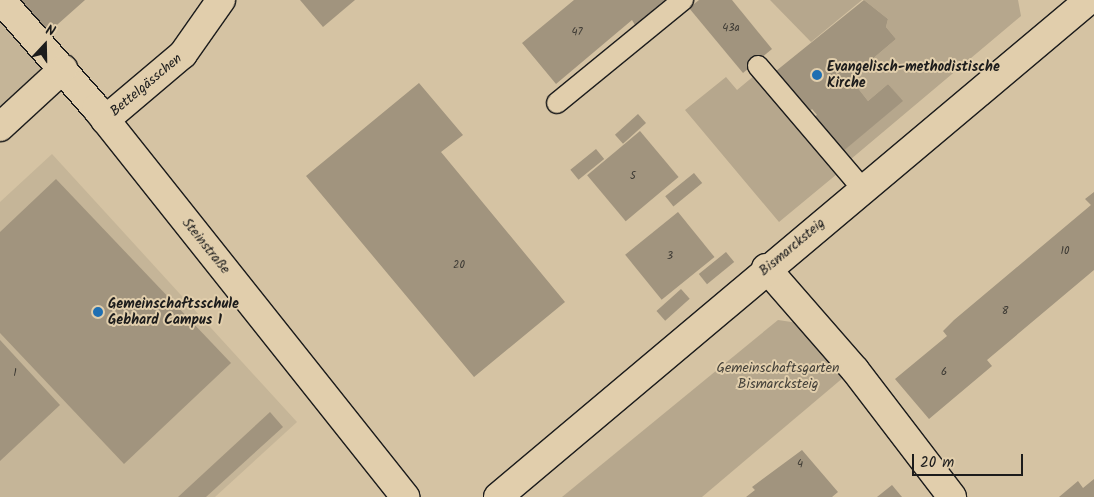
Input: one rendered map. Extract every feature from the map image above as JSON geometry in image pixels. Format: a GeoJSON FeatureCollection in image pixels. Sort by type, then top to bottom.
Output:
{"type":"FeatureCollection","features":[{"type":"Feature","properties":{"kind":"street","name":"Steinstraße"},"geometry":{"type":"LineString","coordinates":[[0,0],[64,69],[405,497]]}},
{"type":"Feature","properties":{"kind":"street","name":"Bettelgässchen"},"geometry":{"type":"LineString","coordinates":[[105,120],[183,54],[221,0]]}},
{"type":"Feature","properties":{"kind":"street","name":"Bismarcksteig"},"geometry":{"type":"LineString","coordinates":[[498,497],[766,268],[1089,0]]}},
{"type":"Feature","properties":{"kind":"street"},"geometry":{"type":"LineString","coordinates":[[0,127],[64,69]]}},
{"type":"Feature","properties":{"kind":"street"},"geometry":{"type":"LineString","coordinates":[[766,268],[855,370],[952,497]]}},
{"type":"Feature","properties":{"kind":"lane"},"geometry":{"type":"LineString","coordinates":[[557,103],[683,0]]}},
{"type":"Feature","properties":{"kind":"lane"},"geometry":{"type":"LineString","coordinates":[[758,66],[862,188]]}},
{"type":"Feature","properties":{"kind":"shaded area"},"geometry":{"type":"Polygon","coordinates":[[[0,19],[46,68],[0,110],[0,19]]]}},
{"type":"Feature","properties":{"kind":"shaded area","name":"Gemeinschaftsschule Gebhard Campus 1"},"geometry":{"type":"Polygon","coordinates":[[[52,154],[297,422],[215,497],[0,497],[0,202],[52,154]]]}},
{"type":"Feature","properties":{"kind":"green space"},"geometry":{"type":"Polygon","coordinates":[[[770,0],[862,0],[811,42],[770,0]]]}},
{"type":"Feature","properties":{"kind":"green space"},"geometry":{"type":"Polygon","coordinates":[[[864,0],[1018,0],[1021,16],[851,159],[844,150],[902,101],[888,84],[868,101],[850,78],[896,39],[886,27],[888,19],[864,0]]]}},
{"type":"Feature","properties":{"kind":"green space"},"geometry":{"type":"Polygon","coordinates":[[[755,75],[837,174],[779,222],[685,110],[726,77],[737,90],[755,75]]]}},
{"type":"Feature","properties":{"kind":"green space","name":"Gemeinschaftsgarten Bismarcksteig"},"geometry":{"type":"Polygon","coordinates":[[[778,320],[798,323],[844,377],[702,497],[562,497],[778,320]]]}},
{"type":"Feature","properties":{"kind":"building"},"geometry":{"type":"Polygon","coordinates":[[[21,0],[85,0],[49,32],[21,0]]]}},
{"type":"Feature","properties":{"kind":"building"},"geometry":{"type":"Polygon","coordinates":[[[300,0],[355,0],[323,27],[300,0]]]}},
{"type":"Feature","properties":{"kind":"building"},"geometry":{"type":"Polygon","coordinates":[[[574,0],[665,0],[635,25],[632,20],[556,84],[522,43],[574,0]]]}},
{"type":"Feature","properties":{"kind":"building"},"geometry":{"type":"Polygon","coordinates":[[[699,0],[732,0],[772,49],[743,73],[689,8],[699,0]]]}},
{"type":"Feature","properties":{"kind":"building","name":"Evangelisch-methodistische Kirche"},"geometry":{"type":"Polygon","coordinates":[[[864,0],[888,19],[886,27],[896,39],[850,78],[868,101],[888,84],[903,101],[841,153],[812,118],[817,115],[812,109],[810,111],[776,71],[864,0]]]}},
{"type":"Feature","properties":{"kind":"building"},"geometry":{"type":"Polygon","coordinates":[[[419,83],[463,135],[441,152],[565,302],[474,377],[306,176],[419,83]]]}},
{"type":"Feature","properties":{"kind":"building"},"geometry":{"type":"Polygon","coordinates":[[[638,114],[646,123],[623,144],[615,135],[638,114]]]}},
{"type":"Feature","properties":{"kind":"building"},"geometry":{"type":"Polygon","coordinates":[[[640,131],[679,177],[626,221],[587,175],[640,131]]]}},
{"type":"Feature","properties":{"kind":"building"},"geometry":{"type":"Polygon","coordinates":[[[596,149],[604,159],[579,180],[570,170],[596,149]]]}},
{"type":"Feature","properties":{"kind":"building"},"geometry":{"type":"Polygon","coordinates":[[[694,173],[702,183],[673,206],[665,196],[694,173]]]}},
{"type":"Feature","properties":{"kind":"building","name":"Gemeinschaftsschule Gebhard Campus 1"},"geometry":{"type":"Polygon","coordinates":[[[56,179],[231,363],[124,464],[0,333],[0,232],[56,179]]]}},
{"type":"Feature","properties":{"kind":"building"},"geometry":{"type":"Polygon","coordinates":[[[1094,192],[1094,270],[987,360],[992,366],[929,419],[895,379],[947,336],[943,331],[954,320],[1091,205],[1085,199],[1094,192]]]}},
{"type":"Feature","properties":{"kind":"building"},"geometry":{"type":"Polygon","coordinates":[[[678,212],[715,257],[662,300],[625,255],[678,212]]]}},
{"type":"Feature","properties":{"kind":"building"},"geometry":{"type":"Polygon","coordinates":[[[726,252],[734,262],[707,284],[699,274],[726,252]]]}},
{"type":"Feature","properties":{"kind":"building"},"geometry":{"type":"Polygon","coordinates":[[[681,289],[690,299],[665,321],[656,311],[681,289]]]}},
{"type":"Feature","properties":{"kind":"building"},"geometry":{"type":"Polygon","coordinates":[[[0,340],[60,405],[0,461],[0,340]]]}},
{"type":"Feature","properties":{"kind":"building"},"geometry":{"type":"Polygon","coordinates":[[[270,412],[283,427],[206,497],[178,497],[270,412]]]}},
{"type":"Feature","properties":{"kind":"building"},"geometry":{"type":"Polygon","coordinates":[[[802,450],[838,492],[832,497],[746,497],[755,490],[752,487],[802,450]]]}},
{"type":"Feature","properties":{"kind":"building"},"geometry":{"type":"Polygon","coordinates":[[[1094,479],[1094,497],[1059,497],[1078,481],[1083,488],[1094,479]]]}},
{"type":"Feature","properties":{"kind":"building"},"geometry":{"type":"Polygon","coordinates":[[[892,485],[902,497],[877,497],[892,485]]]}},
{"type":"Feature","properties":{"kind":"place","name":"Evangelisch-methodistische Kirche"},"geometry":{"type":"Point","coordinates":[817,75]}},
{"type":"Feature","properties":{"kind":"place","name":"Gemeinschaftsschule Gebhard Campus 1"},"geometry":{"type":"Point","coordinates":[98,312]}}]}
